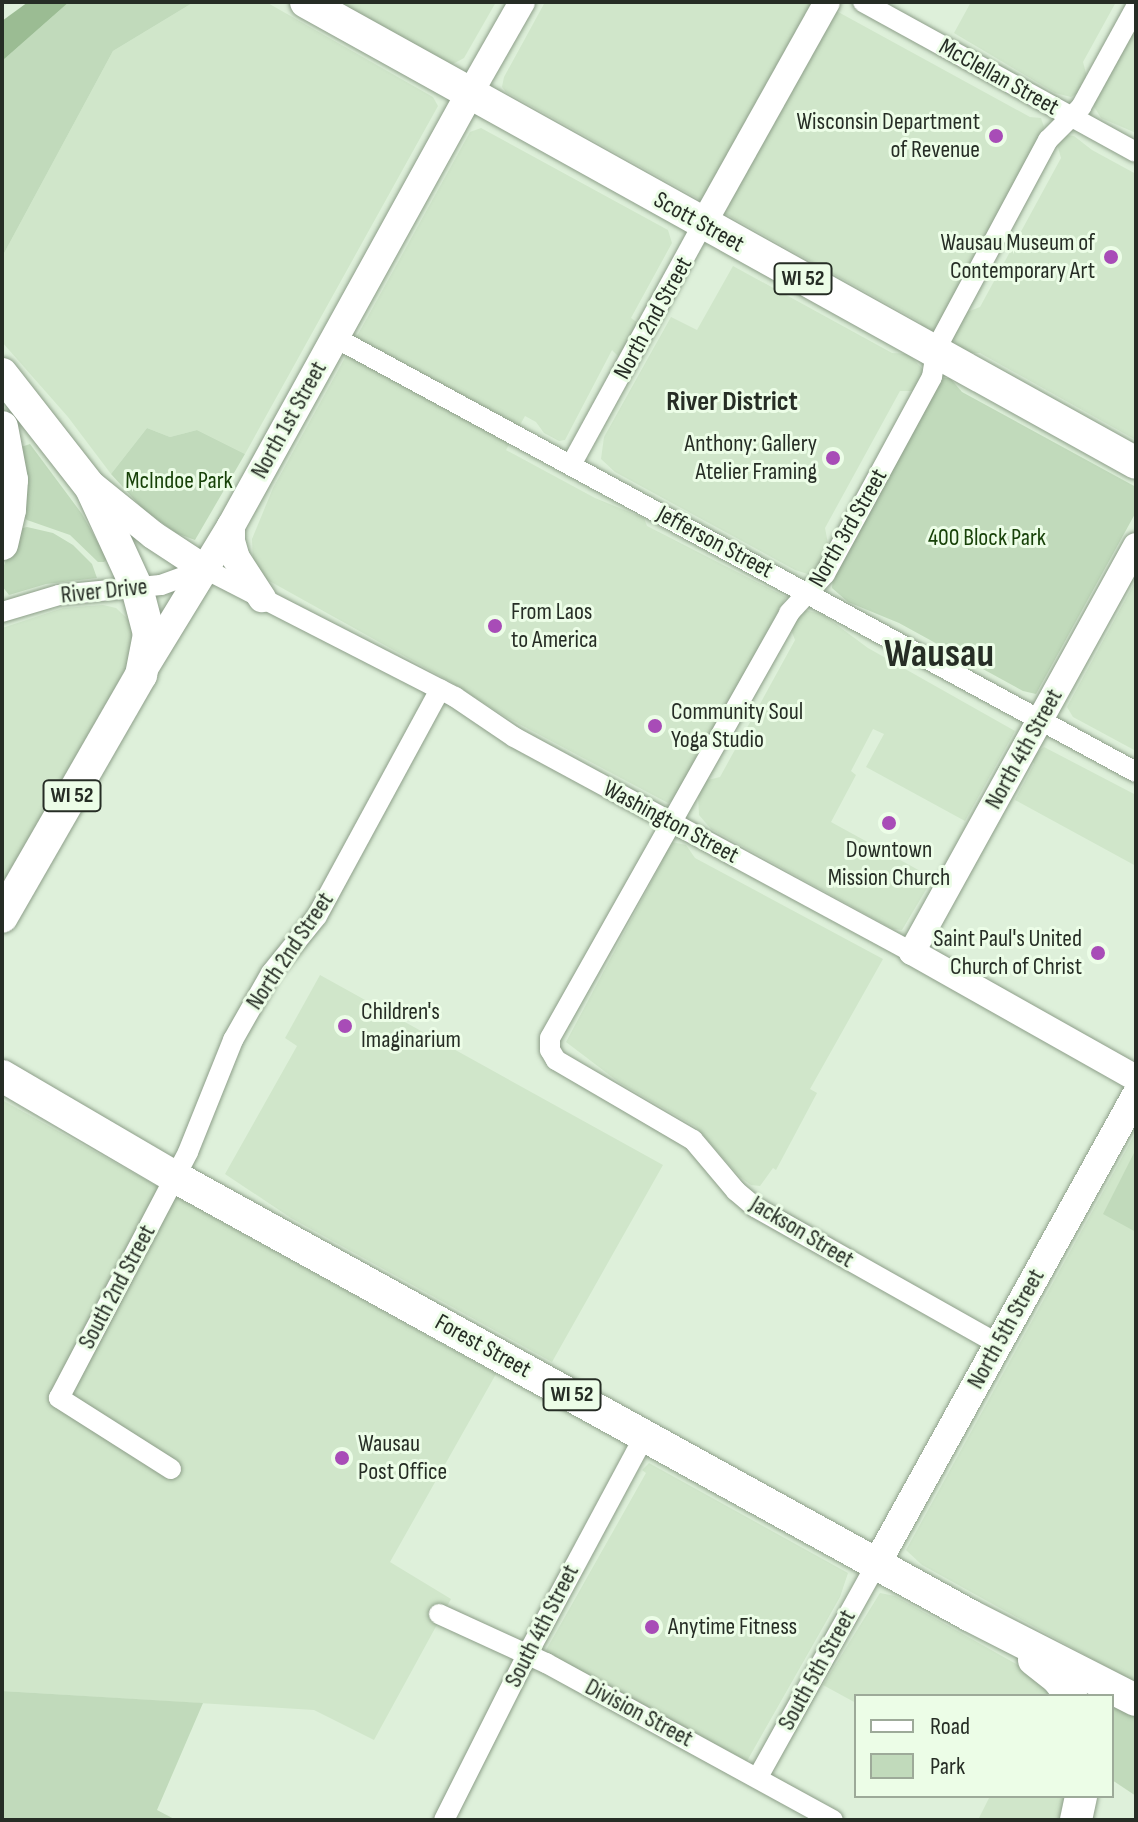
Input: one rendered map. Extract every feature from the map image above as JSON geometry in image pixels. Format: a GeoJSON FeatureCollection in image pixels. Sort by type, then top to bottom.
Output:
{"type":"FeatureCollection","features":[{"type":"Feature","properties":{"kind":"main road","name":"Scott Street"},"geometry":{"type":"LineString","coordinates":[[306,2],[1136,463]]}},
{"type":"Feature","properties":{"kind":"main road","name":"North 1st Street"},"geometry":{"type":"LineString","coordinates":[[2,917],[231,526],[469,95]]}},
{"type":"Feature","properties":{"kind":"main road","name":"WI 52"},"geometry":{"type":"LineString","coordinates":[[2,374],[88,482],[137,588],[149,634],[141,675]]}},
{"type":"Feature","properties":{"kind":"main road"},"geometry":{"type":"LineString","coordinates":[[2,427],[12,480],[10,510],[2,544]]}},
{"type":"Feature","properties":{"kind":"main road"},"geometry":{"type":"LineString","coordinates":[[88,482],[153,535],[205,569]]}},
{"type":"Feature","properties":{"kind":"main road"},"geometry":{"type":"LineString","coordinates":[[231,526],[230,537],[236,558],[262,598]]}},
{"type":"Feature","properties":{"kind":"main road","name":"Forest Street"},"geometry":{"type":"LineString","coordinates":[[2,1076],[175,1177],[969,1615],[1136,1700]]}},
{"type":"Feature","properties":{"kind":"main road","name":"North 5th Street"},"geometry":{"type":"LineString","coordinates":[[877,1563],[1136,1095]]}},
{"type":"Feature","properties":{"kind":"main road"},"geometry":{"type":"LineString","coordinates":[[969,1615],[1045,1668],[1069,1694]]}},
{"type":"Feature","properties":{"kind":"main road"},"geometry":{"type":"LineString","coordinates":[[1076,1820],[1081,1798]]}},
{"type":"Feature","properties":{"kind":"street","name":"North 1st Street"},"geometry":{"type":"LineString","coordinates":[[469,95],[522,2]]}},
{"type":"Feature","properties":{"kind":"street","name":"North 2nd Street"},"geometry":{"type":"LineString","coordinates":[[571,465],[827,2]]}},
{"type":"Feature","properties":{"kind":"street","name":"McClellan Street"},"geometry":{"type":"LineString","coordinates":[[863,2],[1136,152]]}},
{"type":"Feature","properties":{"kind":"street","name":"North 3rd Street"},"geometry":{"type":"LineString","coordinates":[[549,1044],[555,1026],[640,872],[672,824],[787,616],[821,580],[930,380],[935,352],[1048,140],[1088,96],[1136,7]]}},
{"type":"Feature","properties":{"kind":"street","name":"Jefferson Street"},"geometry":{"type":"LineString","coordinates":[[334,337],[1136,772]]}},
{"type":"Feature","properties":{"kind":"street","name":"North 4th Street"},"geometry":{"type":"LineString","coordinates":[[912,952],[1136,546]]}},
{"type":"Feature","properties":{"kind":"street","name":"River Drive"},"geometry":{"type":"LineString","coordinates":[[2,612],[59,595],[137,588],[180,580],[205,569]]}},
{"type":"Feature","properties":{"kind":"street","name":"Washington Street"},"geometry":{"type":"LineString","coordinates":[[205,569],[440,689],[514,737],[912,952],[1136,1078]]}},
{"type":"Feature","properties":{"kind":"street","name":"North 2nd Street"},"geometry":{"type":"LineString","coordinates":[[175,1177],[233,1040],[271,973],[317,916],[440,689]]}},
{"type":"Feature","properties":{"kind":"street","name":"Jackson Street"},"geometry":{"type":"LineString","coordinates":[[549,1044],[553,1055],[562,1064],[693,1140],[729,1183],[755,1207],[998,1344]]}},
{"type":"Feature","properties":{"kind":"street","name":"South 2nd Street"},"geometry":{"type":"LineString","coordinates":[[171,1469],[76,1412],[59,1398],[175,1177]]}},
{"type":"Feature","properties":{"kind":"street","name":"South 4th Street"},"geometry":{"type":"LineString","coordinates":[[444,1820],[527,1655],[645,1435]]}},
{"type":"Feature","properties":{"kind":"street","name":"South 5th Street"},"geometry":{"type":"LineString","coordinates":[[758,1777],[877,1563]]}},
{"type":"Feature","properties":{"kind":"street","name":"Division Street"},"geometry":{"type":"LineString","coordinates":[[439,1614],[527,1655],[833,1820]]}},
{"type":"Feature","properties":{"kind":"shaded area"},"geometry":{"type":"Polygon","coordinates":[[[28,2],[69,2],[2,61],[2,21],[28,2]]]}},
{"type":"Feature","properties":{"kind":"shaded area"},"geometry":{"type":"Polygon","coordinates":[[[194,2],[266,2],[433,97],[438,106],[245,454],[197,430],[170,437],[147,428],[111,474],[68,417],[2,342],[2,257],[113,51],[194,2]]]}},
{"type":"Feature","properties":{"kind":"shaded area"},"geometry":{"type":"Polygon","coordinates":[[[336,2],[496,2],[464,58],[451,65],[336,2]]]}},
{"type":"Feature","properties":{"kind":"shaded area"},"geometry":{"type":"Polygon","coordinates":[[[545,2],[820,2],[1030,117],[1041,118],[1044,127],[936,328],[932,332],[923,331],[920,322],[506,92],[502,87],[504,77],[545,2]]]}},
{"type":"Feature","properties":{"kind":"shaded area"},"geometry":{"type":"Polygon","coordinates":[[[971,2],[1116,2],[1083,62],[1087,77],[1078,93],[1071,97],[1055,93],[954,33],[971,2]]]}},
{"type":"Feature","properties":{"kind":"shaded area"},"geometry":{"type":"Polygon","coordinates":[[[1136,25],[1136,133],[1101,118],[1093,105],[1136,25]]]}},
{"type":"Feature","properties":{"kind":"shaded area"},"geometry":{"type":"Polygon","coordinates":[[[481,128],[668,230],[672,243],[631,318],[638,323],[619,357],[612,350],[565,440],[559,441],[544,433],[536,422],[525,416],[506,450],[595,498],[644,518],[647,526],[786,597],[676,798],[668,803],[506,717],[451,682],[264,578],[253,564],[252,539],[273,488],[470,132],[481,128]]]}},
{"type":"Feature","properties":{"kind":"shaded area"},"geometry":{"type":"Polygon","coordinates":[[[1066,135],[1074,136],[1092,150],[1136,174],[1136,440],[980,353],[970,353],[957,346],[953,338],[962,314],[980,307],[1061,158],[1057,144],[1066,135]]]}},
{"type":"Feature","properties":{"kind":"shaded area"},"geometry":{"type":"Polygon","coordinates":[[[733,266],[892,353],[909,354],[924,371],[916,391],[900,391],[825,528],[829,549],[811,575],[795,570],[615,472],[601,459],[604,437],[671,317],[697,330],[733,266]]]}},
{"type":"Feature","properties":{"kind":"shaded area"},"geometry":{"type":"Polygon","coordinates":[[[1136,580],[1136,751],[1073,717],[1067,707],[1136,580]]]}},
{"type":"Feature","properties":{"kind":"shaded area"},"geometry":{"type":"Polygon","coordinates":[[[103,605],[116,608],[131,622],[134,632],[127,666],[2,893],[2,628],[63,608],[103,605]]]}},
{"type":"Feature","properties":{"kind":"shaded area"},"geometry":{"type":"Polygon","coordinates":[[[804,610],[822,614],[868,648],[1015,731],[965,821],[866,767],[884,734],[873,729],[851,771],[856,775],[831,822],[933,878],[902,930],[893,929],[711,829],[699,815],[698,794],[704,781],[720,777],[795,640],[790,627],[804,610]]]}},
{"type":"Feature","properties":{"kind":"shaded area"},"geometry":{"type":"Polygon","coordinates":[[[1044,747],[1136,795],[1136,866],[1015,800],[1034,764],[1031,758],[1044,747]]]}},
{"type":"Feature","properties":{"kind":"shaded area"},"geometry":{"type":"Polygon","coordinates":[[[672,842],[686,845],[695,858],[883,959],[810,1089],[817,1093],[776,1170],[773,1168],[760,1186],[751,1185],[740,1177],[696,1127],[620,1083],[566,1042],[662,862],[661,853],[672,842]]]}},
{"type":"Feature","properties":{"kind":"shaded area"},"geometry":{"type":"Polygon","coordinates":[[[320,975],[663,1165],[552,1362],[291,1218],[225,1174],[297,1046],[285,1038],[320,975]]]}},
{"type":"Feature","properties":{"kind":"shaded area"},"geometry":{"type":"Polygon","coordinates":[[[2,1100],[496,1374],[390,1562],[451,1599],[374,1740],[314,1710],[2,1691],[2,1100]]]}},
{"type":"Feature","properties":{"kind":"shaded area"},"geometry":{"type":"Polygon","coordinates":[[[1136,1132],[1136,1683],[922,1565],[906,1550],[1136,1132]]]}},
{"type":"Feature","properties":{"kind":"shaded area"},"geometry":{"type":"Polygon","coordinates":[[[649,1463],[848,1573],[840,1597],[747,1761],[545,1652],[646,1473],[642,1470],[649,1463]]]}},
{"type":"Feature","properties":{"kind":"shaded area"},"geometry":{"type":"Polygon","coordinates":[[[880,1593],[895,1596],[1018,1665],[1052,1694],[854,1694],[854,1702],[823,1685],[880,1593]]]}},
{"type":"Feature","properties":{"kind":"shaded area"},"geometry":{"type":"Polygon","coordinates":[[[989,1798],[1064,1798],[1060,1820],[978,1820],[989,1798]]]}},
{"type":"Feature","properties":{"kind":"green space"},"geometry":{"type":"Polygon","coordinates":[[[69,2],[194,2],[113,51],[2,257],[2,61],[69,2]]]}},
{"type":"Feature","properties":{"kind":"green space","name":"400 Block Park"},"geometry":{"type":"Polygon","coordinates":[[[942,378],[950,378],[962,392],[1136,487],[1136,512],[1036,694],[1023,691],[899,623],[848,602],[832,588],[833,578],[942,378]]]}},
{"type":"Feature","properties":{"kind":"green space","name":"McIndoe Park"},"geometry":{"type":"Polygon","coordinates":[[[147,428],[170,437],[197,430],[245,454],[195,540],[176,533],[143,509],[111,474],[147,428]]]}},
{"type":"Feature","properties":{"kind":"green space"},"geometry":{"type":"Polygon","coordinates":[[[30,444],[82,514],[107,559],[104,562],[98,562],[70,535],[27,520],[22,515],[18,448],[30,444]]]}},
{"type":"Feature","properties":{"kind":"green space"},"geometry":{"type":"Polygon","coordinates":[[[27,527],[53,533],[73,545],[92,564],[97,578],[46,584],[9,595],[2,586],[2,570],[19,529],[27,527]]]}},
{"type":"Feature","properties":{"kind":"green space"},"geometry":{"type":"Polygon","coordinates":[[[1136,1149],[1136,1232],[1103,1214],[1136,1149]]]}},
{"type":"Feature","properties":{"kind":"green space"},"geometry":{"type":"Polygon","coordinates":[[[2,1691],[203,1703],[157,1810],[176,1820],[2,1820],[2,1691]]]}},
{"type":"Feature","properties":{"kind":"green space"},"geometry":{"type":"Polygon","coordinates":[[[1114,1703],[1136,1715],[1136,1796],[1114,1781],[1114,1703]]]}},
{"type":"Feature","properties":{"kind":"place","name":"Wisconsin Department of Revenue"},"geometry":{"type":"Point","coordinates":[996,136]}},
{"type":"Feature","properties":{"kind":"place","name":"Wausau Museum of Contemporary Art"},"geometry":{"type":"Point","coordinates":[1111,257]}},
{"type":"Feature","properties":{"kind":"place","name":"Anthony: Gallery Atelier Framing"},"geometry":{"type":"Point","coordinates":[833,458]}},
{"type":"Feature","properties":{"kind":"place","name":"From Laos to America"},"geometry":{"type":"Point","coordinates":[495,626]}},
{"type":"Feature","properties":{"kind":"place","name":"Community Soul Yoga Studio"},"geometry":{"type":"Point","coordinates":[655,726]}},
{"type":"Feature","properties":{"kind":"place","name":"Downtown Mission Church"},"geometry":{"type":"Point","coordinates":[889,823]}},
{"type":"Feature","properties":{"kind":"place","name":"Saint Paul's United Church of Christ"},"geometry":{"type":"Point","coordinates":[1098,953]}},
{"type":"Feature","properties":{"kind":"place","name":"Children's Imaginarium"},"geometry":{"type":"Point","coordinates":[345,1026]}},
{"type":"Feature","properties":{"kind":"place","name":"Wausau Post Office"},"geometry":{"type":"Point","coordinates":[342,1458]}},
{"type":"Feature","properties":{"kind":"place","name":"Anytime Fitness"},"geometry":{"type":"Point","coordinates":[652,1627]}},
{"type":"Feature","properties":{"kind":"district","name":"River District"},"geometry":{"type":"Point","coordinates":[732,402]}},
{"type":"Feature","properties":{"kind":"district","name":"Wausau"},"geometry":{"type":"Point","coordinates":[939,654]}}]}
